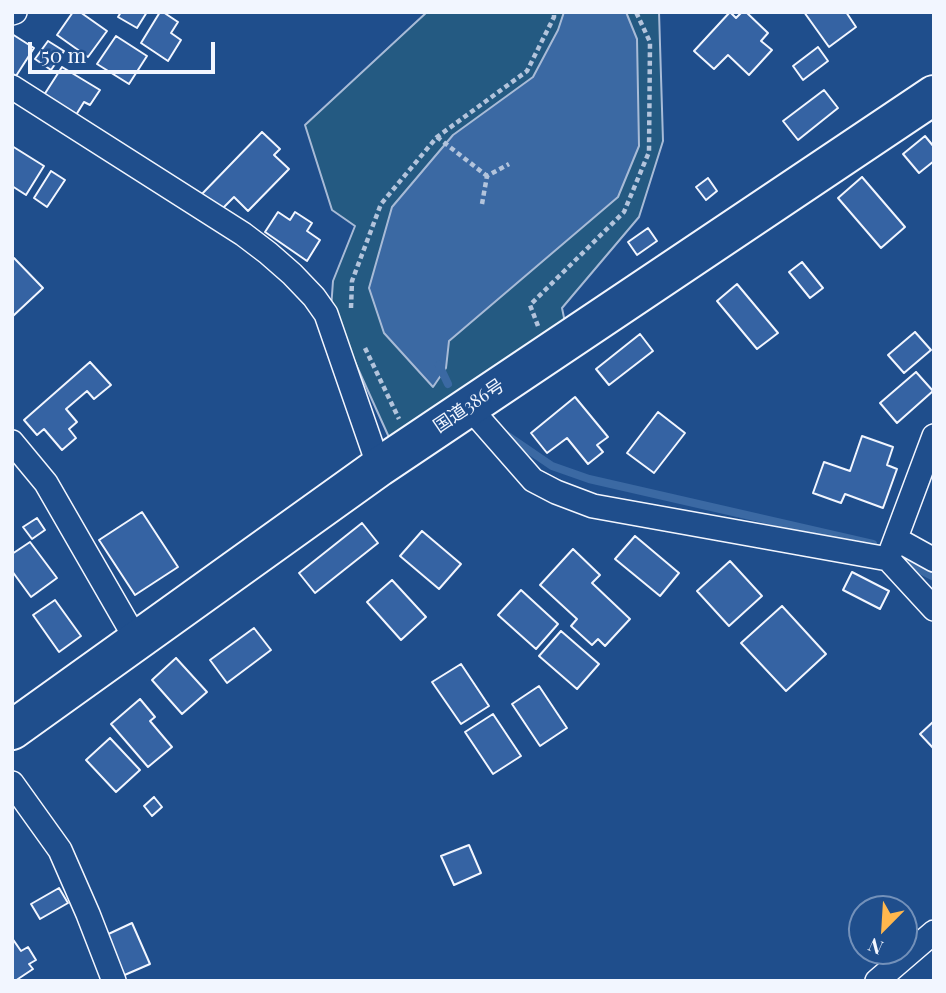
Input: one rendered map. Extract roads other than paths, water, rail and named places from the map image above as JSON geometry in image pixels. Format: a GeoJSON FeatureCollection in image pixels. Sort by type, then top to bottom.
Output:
{"type":"FeatureCollection","features":[{"type":"Feature","properties":{"kind":"highway","name":"国道386号"},"geometry":{"type":"LineString","coordinates":[[12,730],[379,467],[934,95]]}},
{"type":"Feature","properties":{"kind":"street"},"geometry":{"type":"LineString","coordinates":[[12,87],[243,234],[292,274],[326,314],[379,467]]}},
{"type":"Feature","properties":{"kind":"street"},"geometry":{"type":"LineString","coordinates":[[469,407],[533,480],[593,506],[892,549],[934,561]]}},
{"type":"Feature","properties":{"kind":"street"},"geometry":{"type":"LineString","coordinates":[[892,549],[934,436]]}},
{"type":"Feature","properties":{"kind":"street"},"geometry":{"type":"LineString","coordinates":[[12,442],[46,483],[136,641]]}},
{"type":"Feature","properties":{"kind":"street"},"geometry":{"type":"LineString","coordinates":[[892,549],[934,609]]}},
{"type":"Feature","properties":{"kind":"street"},"geometry":{"type":"LineString","coordinates":[[12,783],[60,850],[114,981]]}},
{"type":"Feature","properties":{"kind":"street"},"geometry":{"type":"LineString","coordinates":[[877,981],[934,932]]}},
{"type":"Feature","properties":{"kind":"waterway"},"geometry":{"type":"LineString","coordinates":[[439,365],[448,384]]}},
{"type":"Feature","properties":{"kind":"waterway"},"geometry":{"type":"LineString","coordinates":[[505,434],[552,466],[589,479],[873,544]]}},
{"type":"Feature","properties":{"kind":"waterway"},"geometry":{"type":"LineString","coordinates":[[908,564],[934,577]]}}]}
